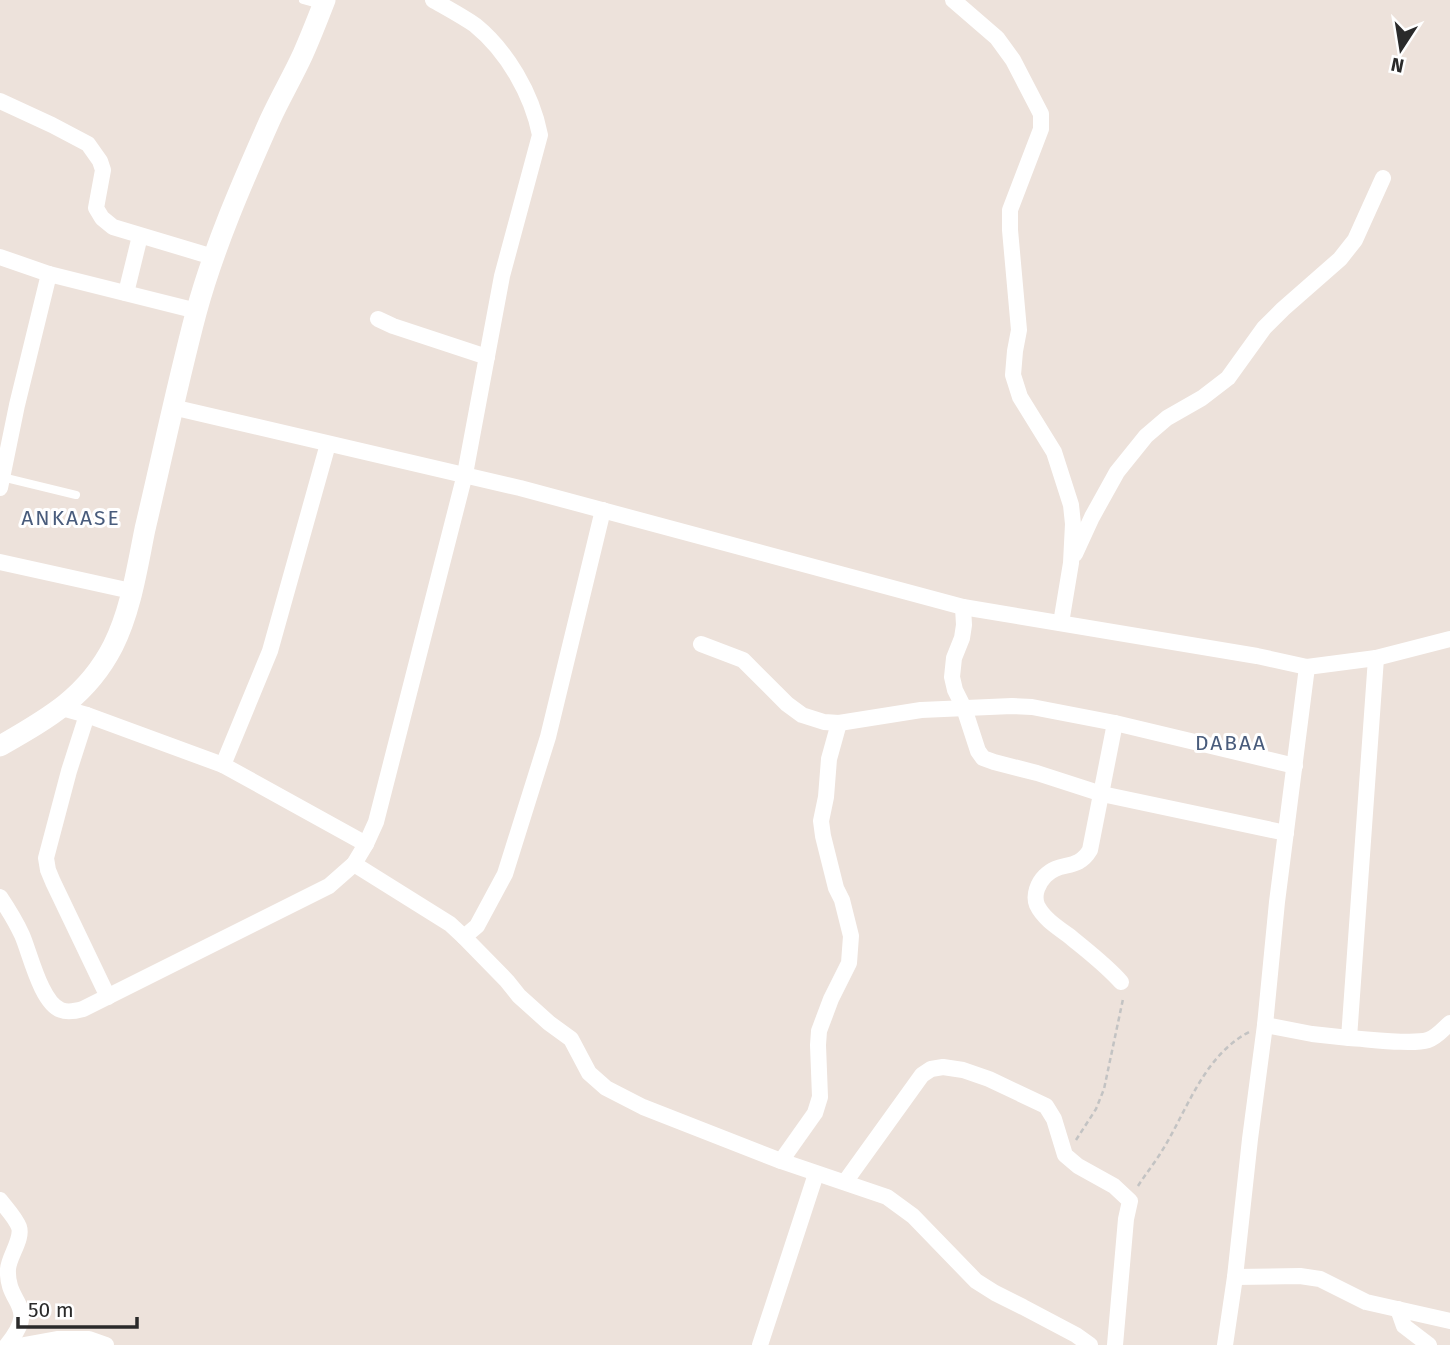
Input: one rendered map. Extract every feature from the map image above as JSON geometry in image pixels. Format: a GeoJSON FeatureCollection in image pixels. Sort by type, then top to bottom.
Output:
{"type":"FeatureCollection","features":[{"type":"Feature","properties":{"kind":"street"},"geometry":{"type":"LineString","coordinates":[[0,897],[22,934],[51,1003],[61,1010],[74,1012],[329,886],[354,864],[366,844],[376,822],[465,474],[502,276],[540,135],[537,118],[517,76],[496,45],[474,24],[433,0]]}},
{"type":"Feature","properties":{"kind":"street"},"geometry":{"type":"LineString","coordinates":[[953,0],[997,38],[1013,60],[1041,114],[1041,129],[1010,210],[1019,330],[1013,375],[1020,397],[1054,452],[1071,505],[1071,563],[1061,624]]}},
{"type":"Feature","properties":{"kind":"street"},"geometry":{"type":"LineString","coordinates":[[0,746],[47,719],[76,696],[112,648],[123,622],[172,407],[213,257],[271,118],[302,55],[317,2]]}},
{"type":"Feature","properties":{"kind":"street"},"geometry":{"type":"LineString","coordinates":[[0,101],[52,124],[88,144],[103,170],[96,208],[102,218],[113,226],[140,236],[213,257]]}},
{"type":"Feature","properties":{"kind":"street"},"geometry":{"type":"LineString","coordinates":[[1071,563],[1117,472],[1146,436],[1167,418],[1202,398],[1228,378],[1264,328],[1348,250],[1383,178]]}},
{"type":"Feature","properties":{"kind":"street"},"geometry":{"type":"LineString","coordinates":[[125,293],[140,236]]}},
{"type":"Feature","properties":{"kind":"street"},"geometry":{"type":"LineString","coordinates":[[0,257],[50,274],[197,311]]}},
{"type":"Feature","properties":{"kind":"street"},"geometry":{"type":"LineString","coordinates":[[1,483],[17,405],[50,274]]}},
{"type":"Feature","properties":{"kind":"street"},"geometry":{"type":"LineString","coordinates":[[378,318],[393,326],[487,357]]}},
{"type":"Feature","properties":{"kind":"street"},"geometry":{"type":"LineString","coordinates":[[0,401],[17,405]]}},
{"type":"Feature","properties":{"kind":"street"},"geometry":{"type":"LineString","coordinates":[[172,407],[465,474],[963,607],[1257,656],[1307,667],[1376,658],[1450,639]]}},
{"type":"Feature","properties":{"kind":"street"},"geometry":{"type":"LineString","coordinates":[[223,765],[270,651],[328,444]]}},
{"type":"Feature","properties":{"kind":"street"},"geometry":{"type":"LineString","coordinates":[[464,937],[477,926],[505,874],[548,737],[603,510]]}},
{"type":"Feature","properties":{"kind":"street"},"geometry":{"type":"LineString","coordinates":[[0,562],[131,591]]}},
{"type":"Feature","properties":{"kind":"street"},"geometry":{"type":"LineString","coordinates":[[963,607],[964,625],[954,658],[953,677],[978,751],[983,758],[1102,794],[1286,833]]}},
{"type":"Feature","properties":{"kind":"street"},"geometry":{"type":"LineString","coordinates":[[701,644],[743,660],[787,704],[802,715],[824,722],[839,723],[920,710],[1032,707],[1115,723],[1295,766]]}},
{"type":"Feature","properties":{"kind":"street"},"geometry":{"type":"LineString","coordinates":[[1349,1038],[1376,658]]}},
{"type":"Feature","properties":{"kind":"street"},"geometry":{"type":"LineString","coordinates":[[1227,1345],[1277,902],[1307,667]]}},
{"type":"Feature","properties":{"kind":"street"},"geometry":{"type":"LineString","coordinates":[[62,708],[223,765],[366,844]]}},
{"type":"Feature","properties":{"kind":"street"},"geometry":{"type":"LineString","coordinates":[[87,715],[46,858],[53,882],[108,997]]}},
{"type":"Feature","properties":{"kind":"street"},"geometry":{"type":"LineString","coordinates":[[781,1161],[815,1113],[820,1097],[819,1031],[849,963],[851,936],[842,900],[836,888],[821,821],[826,796],[828,760],[839,723]]}},
{"type":"Feature","properties":{"kind":"street"},"geometry":{"type":"LineString","coordinates":[[1115,723],[1090,850],[1085,858],[1056,867],[1045,876],[1036,890],[1036,904],[1047,919],[1110,969],[1121,982]]}},
{"type":"Feature","properties":{"kind":"street"},"geometry":{"type":"LineString","coordinates":[[354,864],[450,924],[519,996],[571,1039],[589,1073],[606,1088],[643,1107],[781,1161],[887,1197],[913,1216],[976,1281],[1066,1329],[1090,1345]]}},
{"type":"Feature","properties":{"kind":"street"},"geometry":{"type":"LineString","coordinates":[[1265,1024],[1312,1034],[1349,1038],[1426,1041],[1450,1023]]}},
{"type":"Feature","properties":{"kind":"street"},"geometry":{"type":"LineString","coordinates":[[845,1182],[922,1075],[931,1069],[963,1070],[1046,1106],[1054,1119],[1065,1155],[1078,1166],[1114,1186],[1130,1201],[1126,1219],[1115,1345]]}},
{"type":"Feature","properties":{"kind":"street"},"geometry":{"type":"LineString","coordinates":[[760,1345],[816,1174]]}},
{"type":"Feature","properties":{"kind":"street"},"geometry":{"type":"LineString","coordinates":[[0,1200],[18,1224],[20,1231],[8,1265],[8,1276],[21,1308],[22,1320],[7,1345]]}},
{"type":"Feature","properties":{"kind":"street"},"geometry":{"type":"LineString","coordinates":[[1235,1277],[1300,1276],[1320,1279],[1366,1302],[1450,1321]]}},
{"type":"Feature","properties":{"kind":"street"},"geometry":{"type":"LineString","coordinates":[[1398,1309],[1404,1326],[1429,1345]]}},
{"type":"Feature","properties":{"kind":"street"},"geometry":{"type":"LineString","coordinates":[[24,1345],[57,1339],[89,1339],[106,1345]]}},
{"type":"Feature","properties":{"kind":"lane"},"geometry":{"type":"LineString","coordinates":[[1,483],[76,495]]}},
{"type":"Feature","properties":{"kind":"path"},"geometry":{"type":"LineString","coordinates":[[1065,1155],[1096,1109],[1104,1089],[1123,996],[1121,982]]}},
{"type":"Feature","properties":{"kind":"path"},"geometry":{"type":"LineString","coordinates":[[1130,1201],[1160,1155],[1208,1068],[1232,1043],[1265,1024]]}},
{"type":"Feature","properties":{"kind":"district","name":"ANKAASE"},"geometry":{"type":"Point","coordinates":[71,518]}},
{"type":"Feature","properties":{"kind":"district","name":"DABAA"},"geometry":{"type":"Point","coordinates":[1231,743]}}]}
